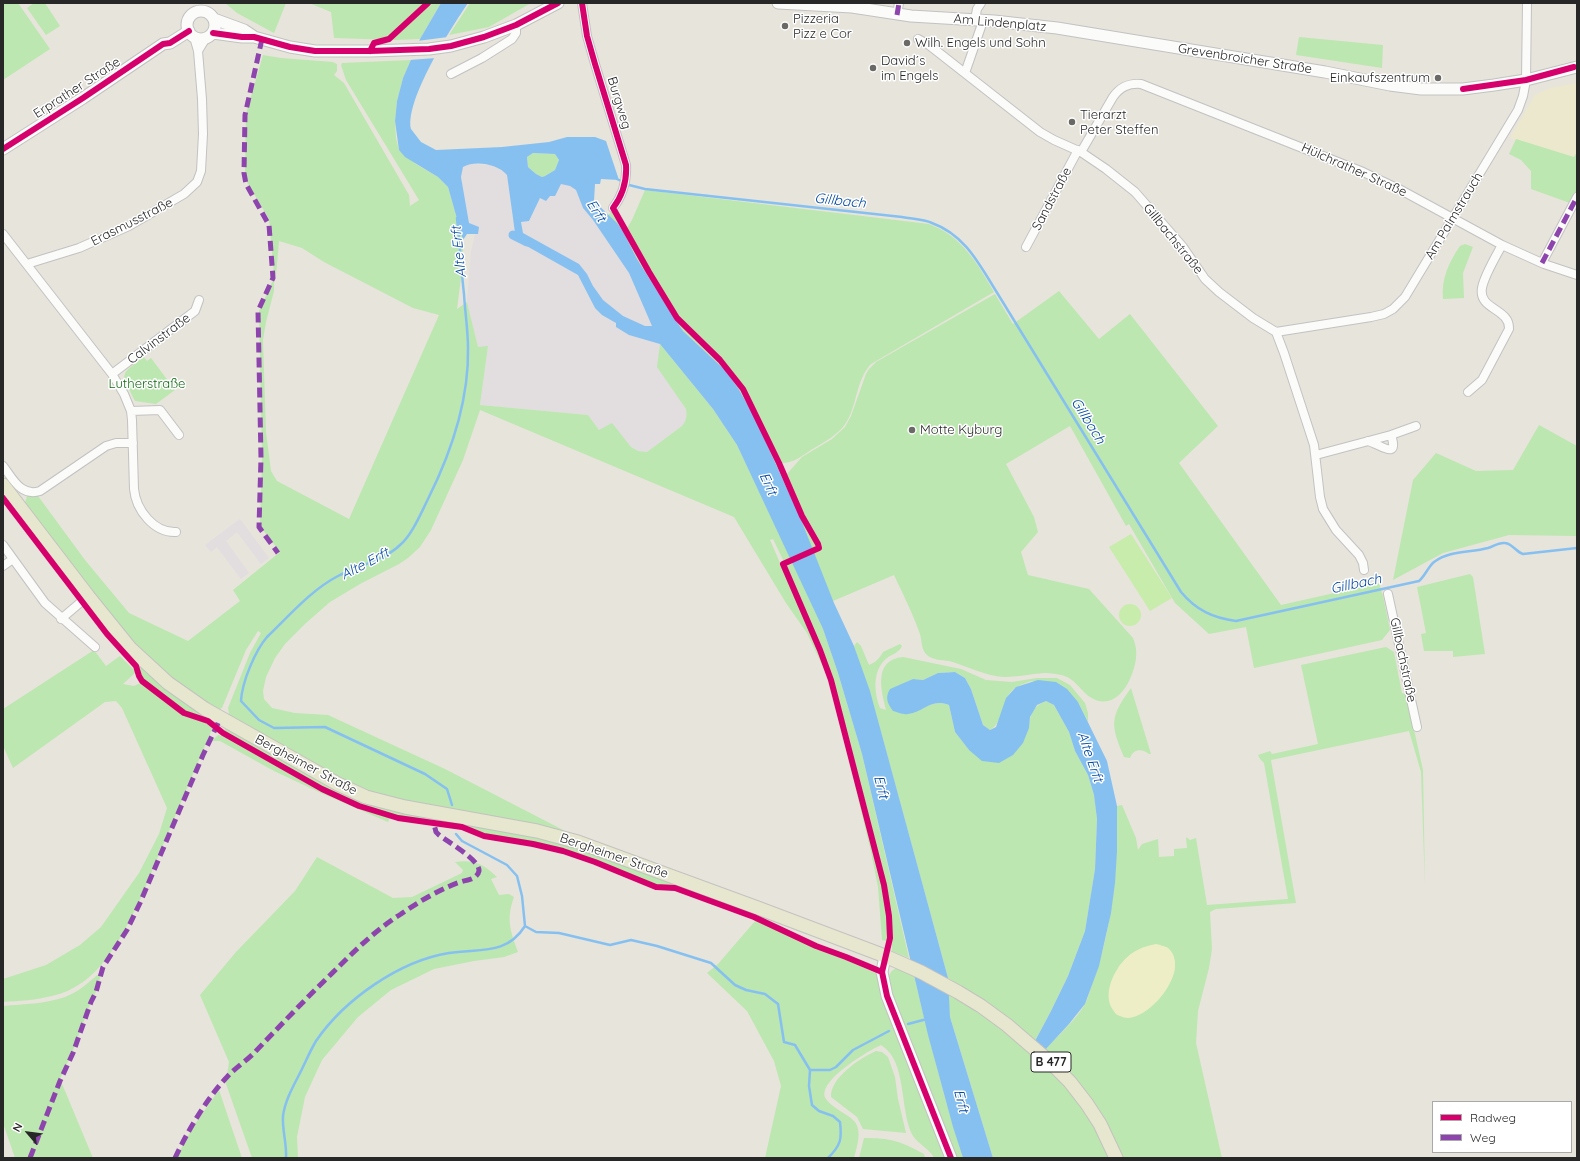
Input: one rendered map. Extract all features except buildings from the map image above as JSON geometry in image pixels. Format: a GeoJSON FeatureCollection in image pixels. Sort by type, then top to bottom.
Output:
{"type":"FeatureCollection","features":[{"type":"Feature","properties":{"kind":"main road","name":"Erprather Straße"},"geometry":{"type":"LineString","coordinates":[[192,21],[200,38],[209,35],[254,37],[315,52],[407,50],[451,46],[484,37],[516,26],[558,3]]}},
{"type":"Feature","properties":{"kind":"main road","name":"Am Lindenplatz"},"geometry":{"type":"LineString","coordinates":[[778,3],[852,7],[897,15],[979,20],[1049,27],[1150,43]]}},
{"type":"Feature","properties":{"kind":"main road","name":"Erprather Straße"},"geometry":{"type":"LineString","coordinates":[[3,149],[96,90],[163,44],[170,43],[192,21],[196,12],[204,7],[214,19],[244,30],[254,37]]}},
{"type":"Feature","properties":{"kind":"main road"},"geometry":{"type":"LineString","coordinates":[[209,35],[215,28],[214,19]]}},
{"type":"Feature","properties":{"kind":"main road","name":"Grevenbroicher Straße"},"geometry":{"type":"LineString","coordinates":[[1150,43],[1325,72],[1420,90],[1463,89],[1526,80],[1577,67]]}},
{"type":"Feature","properties":{"kind":"main road","name":"Bergheimer Straße"},"geometry":{"type":"LineString","coordinates":[[3,484],[88,596],[130,648],[185,696],[237,728],[366,797],[405,807],[537,831],[578,842],[758,908],[903,964],[982,1006],[1007,1025],[1051,1063],[1070,1082],[1087,1104],[1100,1124],[1116,1158]]}},
{"type":"Feature","properties":{"kind":"main road"},"geometry":{"type":"LineString","coordinates":[[885,956],[882,972],[887,996],[951,1158]]}},
{"type":"Feature","properties":{"kind":"street","name":"Burgweg"},"geometry":{"type":"LineString","coordinates":[[582,3],[587,36],[626,165],[627,175],[624,188],[613,208]]}},
{"type":"Feature","properties":{"kind":"street"},"geometry":{"type":"LineString","coordinates":[[897,15],[899,3]]}},
{"type":"Feature","properties":{"kind":"street"},"geometry":{"type":"LineString","coordinates":[[965,73],[979,20],[977,8],[981,3]]}},
{"type":"Feature","properties":{"kind":"street","name":"Am Palmstrauch"},"geometry":{"type":"LineString","coordinates":[[1276,332],[1384,314],[1393,309],[1405,297],[1518,110],[1523,96],[1526,80],[1527,3]]}},
{"type":"Feature","properties":{"kind":"street","name":"Erasmusstraße"},"geometry":{"type":"LineString","coordinates":[[27,264],[79,248],[114,233],[164,207],[195,185],[201,171],[202,99],[198,51],[192,21]]}},
{"type":"Feature","properties":{"kind":"street"},"geometry":{"type":"LineString","coordinates":[[451,74],[512,40],[516,33],[516,26]]}},
{"type":"Feature","properties":{"kind":"street"},"geometry":{"type":"LineString","coordinates":[[198,51],[209,35]]}},
{"type":"Feature","properties":{"kind":"street","name":"Gillbachstraße"},"geometry":{"type":"LineString","coordinates":[[918,39],[929,45],[965,73],[968,78],[1040,132],[1054,140],[1080,151],[1135,192],[1183,247],[1205,279],[1219,292],[1253,318],[1276,332]]}},
{"type":"Feature","properties":{"kind":"street","name":"Hülchrather Straße"},"geometry":{"type":"LineString","coordinates":[[1124,86],[1132,83],[1140,84],[1363,172],[1399,189],[1502,245],[1542,263],[1577,275]]}},
{"type":"Feature","properties":{"kind":"street","name":"Sandstraße"},"geometry":{"type":"LineString","coordinates":[[1026,247],[1080,151],[1113,97],[1124,86]]}},
{"type":"Feature","properties":{"kind":"street"},"geometry":{"type":"LineString","coordinates":[[1542,263],[1577,197]]}},
{"type":"Feature","properties":{"kind":"street"},"geometry":{"type":"LineString","coordinates":[[3,234],[112,374],[124,394],[131,411],[134,489],[138,506],[148,518],[163,530],[176,532]]}},
{"type":"Feature","properties":{"kind":"street"},"geometry":{"type":"LineString","coordinates":[[1468,392],[1482,380],[1509,328],[1509,322],[1506,318],[1486,304],[1481,295],[1483,283],[1502,245]]}},
{"type":"Feature","properties":{"kind":"street","name":"Calvinstraße"},"geometry":{"type":"LineString","coordinates":[[112,374],[195,312],[199,300]]}},
{"type":"Feature","properties":{"kind":"street"},"geometry":{"type":"LineString","coordinates":[[1276,332],[1289,366],[1316,455],[1320,496],[1326,514],[1336,530],[1359,555],[1363,562],[1364,570]]}},
{"type":"Feature","properties":{"kind":"street"},"geometry":{"type":"LineString","coordinates":[[131,411],[160,410],[179,435]]}},
{"type":"Feature","properties":{"kind":"street"},"geometry":{"type":"LineString","coordinates":[[1316,455],[1391,435],[1416,426]]}},
{"type":"Feature","properties":{"kind":"street"},"geometry":{"type":"LineString","coordinates":[[1368,441],[1388,450],[1392,448],[1393,445],[1391,435]]}},
{"type":"Feature","properties":{"kind":"street"},"geometry":{"type":"LineString","coordinates":[[3,466],[24,491],[31,493],[40,491],[106,446],[116,443],[133,443]]}},
{"type":"Feature","properties":{"kind":"street"},"geometry":{"type":"LineString","coordinates":[[3,545],[45,603],[95,646]]}},
{"type":"Feature","properties":{"kind":"street"},"geometry":{"type":"LineString","coordinates":[[3,566],[13,559]]}},
{"type":"Feature","properties":{"kind":"street","name":"Gillbachstraße"},"geometry":{"type":"LineString","coordinates":[[1388,594],[1418,727]]}},
{"type":"Feature","properties":{"kind":"street"},"geometry":{"type":"LineString","coordinates":[[61,618],[88,596]]}},
{"type":"Feature","properties":{"kind":"shaded area"},"geometry":{"type":"Polygon","coordinates":[[[1577,83],[1577,152],[1574,157],[1510,138],[1535,95],[1550,88],[1577,83]]]}},
{"type":"Feature","properties":{"kind":"shaded area"},"geometry":{"type":"Polygon","coordinates":[[[469,164],[491,165],[503,171],[507,175],[513,221],[529,221],[540,198],[553,195],[561,183],[576,190],[583,208],[593,220],[629,273],[660,344],[658,367],[686,409],[687,416],[686,421],[682,426],[647,452],[638,451],[631,447],[623,438],[599,430],[588,415],[480,405],[488,347],[478,347],[467,302],[471,252],[475,234],[478,234],[469,223],[461,177],[463,167],[469,164]]]}},
{"type":"Feature","properties":{"kind":"shaded area"},"geometry":{"type":"Polygon","coordinates":[[[240,519],[269,558],[261,564],[237,532],[226,541],[249,573],[241,579],[217,547],[211,552],[205,545],[240,519]]]}},
{"type":"Feature","properties":{"kind":"green space"},"geometry":{"type":"Polygon","coordinates":[[[3,3],[18,3],[50,49],[3,80],[3,3]]]}},
{"type":"Feature","properties":{"kind":"green space"},"geometry":{"type":"Polygon","coordinates":[[[34,3],[45,3],[60,26],[46,35],[27,8],[34,3]]]}},
{"type":"Feature","properties":{"kind":"green space"},"geometry":{"type":"Polygon","coordinates":[[[225,3],[286,3],[274,33],[237,13],[225,3]]]}},
{"type":"Feature","properties":{"kind":"green space"},"geometry":{"type":"Polygon","coordinates":[[[309,3],[441,3],[420,39],[395,40],[334,38],[331,12],[309,3]]]}},
{"type":"Feature","properties":{"kind":"green space"},"geometry":{"type":"Polygon","coordinates":[[[470,3],[531,3],[489,27],[449,35],[470,3]]]}},
{"type":"Feature","properties":{"kind":"green space"},"geometry":{"type":"Polygon","coordinates":[[[1299,37],[1383,45],[1382,68],[1296,55],[1299,37]]]}},
{"type":"Feature","properties":{"kind":"green space"},"geometry":{"type":"Polygon","coordinates":[[[263,55],[333,62],[337,64],[337,71],[334,75],[344,83],[409,195],[410,206],[419,200],[346,80],[341,65],[342,63],[411,60],[403,78],[397,101],[395,121],[396,138],[399,150],[416,164],[438,177],[448,187],[463,240],[463,262],[457,309],[467,302],[478,347],[488,346],[480,405],[588,415],[599,430],[612,423],[631,447],[638,451],[647,452],[682,426],[686,420],[686,409],[657,367],[660,344],[713,409],[737,445],[791,559],[784,562],[773,539],[770,540],[819,651],[830,682],[807,633],[786,603],[734,517],[480,410],[463,460],[431,530],[420,547],[399,564],[360,584],[330,602],[306,623],[285,644],[275,658],[266,677],[263,691],[264,699],[272,708],[295,713],[328,715],[445,769],[567,832],[416,805],[355,787],[229,715],[228,708],[250,653],[261,633],[258,631],[246,650],[222,708],[218,710],[175,681],[146,657],[116,623],[24,506],[27,496],[38,496],[85,560],[129,613],[188,641],[240,601],[233,590],[280,552],[260,526],[262,458],[259,311],[274,278],[274,291],[263,340],[266,432],[271,471],[277,481],[349,519],[439,315],[413,308],[324,262],[302,248],[279,241],[276,275],[274,274],[269,219],[247,182],[245,173],[246,114],[263,55]]]}},
{"type":"Feature","properties":{"kind":"green space"},"geometry":{"type":"Polygon","coordinates":[[[1516,139],[1574,157],[1577,152],[1577,190],[1570,203],[1531,189],[1531,171],[1521,160],[1509,154],[1516,139]]]}},
{"type":"Feature","properties":{"kind":"green space"},"geometry":{"type":"Polygon","coordinates":[[[533,153],[555,154],[559,160],[555,170],[542,177],[536,174],[528,167],[527,157],[533,153]]]}},
{"type":"Feature","properties":{"kind":"green space"},"geometry":{"type":"Polygon","coordinates":[[[645,190],[929,224],[941,229],[960,243],[975,261],[994,292],[871,364],[862,377],[853,408],[844,426],[836,434],[797,459],[780,463],[759,417],[740,384],[726,366],[690,330],[677,314],[627,228],[645,190]]]}},
{"type":"Feature","properties":{"kind":"green space"},"geometry":{"type":"Polygon","coordinates":[[[613,211],[643,265],[676,317],[720,362],[742,390],[770,445],[801,516],[815,539],[815,547],[812,549],[785,484],[753,414],[738,388],[726,371],[683,331],[637,259],[623,231],[608,215],[613,211]]]}},
{"type":"Feature","properties":{"kind":"green space"},"geometry":{"type":"Polygon","coordinates":[[[1465,244],[1473,247],[1463,273],[1464,298],[1443,299],[1443,285],[1452,258],[1460,246],[1465,244]]]}},
{"type":"Feature","properties":{"kind":"green space"},"geometry":{"type":"Polygon","coordinates":[[[1059,291],[1099,339],[1130,314],[1218,426],[1179,463],[1281,605],[1379,583],[1390,630],[1382,640],[1254,668],[1246,627],[1209,634],[1175,603],[1129,524],[1126,526],[1070,426],[1006,464],[1034,517],[1038,532],[1021,552],[1028,575],[1089,589],[1133,638],[1136,648],[1135,664],[1127,685],[1119,695],[1109,701],[1103,702],[1090,697],[1071,679],[1062,675],[1044,673],[1004,677],[983,673],[949,661],[928,656],[923,650],[921,636],[894,575],[833,601],[813,553],[821,549],[818,540],[795,501],[786,475],[802,457],[832,439],[845,427],[851,416],[866,374],[876,362],[995,294],[1013,324],[1059,291]]]}},
{"type":"Feature","properties":{"kind":"green space","name":"Lutherstraße"},"geometry":{"type":"Polygon","coordinates":[[[144,357],[147,361],[151,358],[175,390],[156,404],[135,401],[125,379],[124,375],[126,372],[144,357]]]}},
{"type":"Feature","properties":{"kind":"green space"},"geometry":{"type":"Polygon","coordinates":[[[1539,425],[1577,446],[1577,536],[1509,535],[1443,553],[1393,580],[1413,480],[1436,453],[1476,471],[1513,470],[1539,425]]]}},
{"type":"Feature","properties":{"kind":"green space"},"geometry":{"type":"Polygon","coordinates":[[[1131,534],[1172,598],[1150,611],[1109,547],[1131,534]]]}},
{"type":"Feature","properties":{"kind":"green space"},"geometry":{"type":"Polygon","coordinates":[[[793,563],[823,629],[838,673],[862,754],[909,958],[892,951],[891,915],[886,885],[849,738],[833,680],[822,649],[786,566],[793,563]]]}},
{"type":"Feature","properties":{"kind":"green space"},"geometry":{"type":"Polygon","coordinates":[[[1470,574],[1473,577],[1485,654],[1453,657],[1453,651],[1424,651],[1421,634],[1426,633],[1417,587],[1470,574]]]}},
{"type":"Feature","properties":{"kind":"green space"},"geometry":{"type":"Polygon","coordinates":[[[1126,604],[1134,604],[1141,611],[1141,619],[1134,626],[1126,626],[1119,619],[1119,611],[1126,604]]]}},
{"type":"Feature","properties":{"kind":"green space"},"geometry":{"type":"Polygon","coordinates":[[[88,607],[91,607],[215,721],[214,723],[186,711],[143,680],[138,665],[109,635],[88,607]]]}},
{"type":"Feature","properties":{"kind":"green space"},"geometry":{"type":"Polygon","coordinates":[[[857,642],[861,646],[869,665],[874,663],[883,652],[900,644],[902,646],[882,663],[877,675],[876,695],[880,708],[886,710],[881,685],[883,670],[893,659],[903,657],[961,669],[986,680],[1012,682],[1037,678],[1057,678],[1070,685],[1085,703],[1088,713],[1088,722],[1078,702],[1032,681],[1020,685],[1012,691],[1005,702],[999,721],[990,730],[983,725],[971,689],[965,678],[955,672],[938,673],[923,680],[913,679],[903,684],[917,711],[937,703],[949,705],[955,732],[969,750],[1029,728],[1031,715],[1035,708],[1046,701],[1054,705],[1069,732],[1075,751],[1088,775],[1094,795],[1097,819],[1095,869],[1085,931],[1068,976],[1035,1041],[948,978],[873,703],[854,646],[857,642]]]}},
{"type":"Feature","properties":{"kind":"green space"},"geometry":{"type":"Polygon","coordinates":[[[1386,647],[1394,652],[1402,693],[1406,694],[1423,770],[1425,886],[1421,772],[1409,731],[1271,760],[1296,903],[1216,909],[1210,912],[1212,949],[1209,968],[1198,1011],[1196,1043],[1222,1158],[1121,1158],[1045,1050],[1072,1022],[1085,1004],[1101,957],[1113,893],[1117,806],[1122,805],[1136,838],[1138,850],[1142,844],[1158,839],[1159,857],[1174,856],[1174,849],[1187,848],[1186,837],[1190,840],[1196,838],[1207,905],[1288,899],[1264,763],[1258,755],[1270,751],[1272,754],[1318,744],[1301,665],[1386,647]],[[1144,947],[1131,954],[1118,967],[1162,995],[1170,983],[1175,966],[1172,954],[1167,947],[1144,947]]]}},
{"type":"Feature","properties":{"kind":"green space"},"geometry":{"type":"Polygon","coordinates":[[[94,650],[106,666],[120,656],[136,672],[123,684],[134,686],[140,683],[184,715],[208,723],[212,726],[212,729],[139,902],[124,931],[106,960],[95,972],[68,991],[52,996],[3,1002],[3,979],[46,965],[80,945],[101,927],[139,873],[159,834],[167,808],[122,708],[116,701],[105,702],[13,768],[3,746],[3,709],[94,650]]]}},
{"type":"Feature","properties":{"kind":"green space"},"geometry":{"type":"Polygon","coordinates":[[[830,682],[882,887],[887,916],[887,941],[882,940],[878,887],[871,852],[830,682]]]}},
{"type":"Feature","properties":{"kind":"green space"},"geometry":{"type":"Polygon","coordinates":[[[1131,688],[1151,754],[1138,750],[1131,755],[1130,758],[1124,757],[1119,746],[1114,721],[1119,706],[1131,688]]]}},
{"type":"Feature","properties":{"kind":"green space"},"geometry":{"type":"Polygon","coordinates":[[[227,728],[427,819],[428,822],[385,813],[344,799],[225,732],[224,730],[227,728]]]}},
{"type":"Feature","properties":{"kind":"green space"},"geometry":{"type":"Polygon","coordinates":[[[218,735],[224,736],[343,801],[390,817],[388,822],[274,771],[220,741],[212,741],[218,735]]]}},
{"type":"Feature","properties":{"kind":"green space"},"geometry":{"type":"Polygon","coordinates":[[[440,819],[556,839],[749,911],[751,914],[675,886],[660,886],[553,846],[486,834],[462,827],[440,823],[440,819]]]}},
{"type":"Feature","properties":{"kind":"green space"},"geometry":{"type":"Polygon","coordinates":[[[317,857],[393,898],[412,897],[462,873],[463,870],[455,862],[468,861],[483,866],[497,877],[491,879],[499,895],[509,894],[514,897],[510,912],[510,924],[518,952],[504,957],[434,969],[391,990],[358,1017],[322,1060],[305,1097],[297,1137],[298,1158],[252,1158],[225,1081],[228,1077],[229,1062],[200,995],[236,952],[295,891],[317,857]]]}},
{"type":"Feature","properties":{"kind":"green space"},"geometry":{"type":"Polygon","coordinates":[[[756,920],[878,974],[948,1158],[934,1158],[930,1152],[913,1136],[906,1114],[899,1074],[890,1053],[881,1045],[844,1068],[828,1084],[825,1092],[826,1099],[852,1119],[857,1126],[859,1135],[854,1158],[765,1158],[781,1086],[774,1061],[747,1011],[707,973],[718,964],[756,920]]]}},
{"type":"Feature","properties":{"kind":"green space"},"geometry":{"type":"Polygon","coordinates":[[[898,968],[914,976],[943,1090],[963,1158],[956,1158],[889,987],[890,973],[898,968]]]}},
{"type":"Feature","properties":{"kind":"green space"},"geometry":{"type":"Polygon","coordinates":[[[101,972],[98,988],[60,1079],[93,1158],[15,1158],[3,1123],[3,1006],[42,1002],[65,997],[80,989],[101,972]]]}},
{"type":"Feature","properties":{"kind":"green space"},"geometry":{"type":"Polygon","coordinates":[[[947,991],[1004,1029],[1066,1086],[1096,1127],[1111,1158],[993,1158],[950,1017],[947,991]]]}},
{"type":"Feature","properties":{"kind":"green space"},"geometry":{"type":"Polygon","coordinates":[[[876,1051],[882,1052],[888,1057],[895,1077],[898,1099],[906,1133],[863,1129],[857,1117],[831,1097],[835,1083],[841,1076],[862,1058],[876,1051]]]}},
{"type":"Feature","properties":{"kind":"green space"},"geometry":{"type":"Polygon","coordinates":[[[219,1090],[242,1158],[176,1158],[193,1127],[219,1090]]]}},
{"type":"Feature","properties":{"kind":"green space"},"geometry":{"type":"Polygon","coordinates":[[[864,1138],[889,1140],[902,1143],[924,1154],[925,1158],[859,1158],[864,1138]]]}},
{"type":"Feature","properties":{"kind":"sand"},"geometry":{"type":"Polygon","coordinates":[[[1156,944],[1168,948],[1174,957],[1175,967],[1172,979],[1158,1001],[1138,1016],[1128,1018],[1118,1015],[1113,1010],[1109,996],[1109,988],[1116,972],[1125,959],[1131,954],[1146,946],[1156,944]]]}},
{"type":"Feature","properties":{"kind":"water","name":"Erft"},"geometry":{"type":"Polygon","coordinates":[[[441,3],[468,3],[431,64],[415,101],[411,116],[411,129],[421,142],[436,150],[502,147],[549,142],[567,137],[595,137],[606,141],[619,180],[601,179],[600,184],[595,184],[594,201],[617,223],[623,231],[637,259],[683,331],[726,371],[753,414],[800,517],[834,603],[854,646],[870,691],[948,978],[950,1017],[993,1158],[963,1158],[928,1035],[862,754],[838,673],[823,629],[737,445],[713,409],[660,344],[629,335],[616,327],[616,323],[602,315],[595,308],[578,275],[516,240],[507,175],[498,168],[486,164],[474,164],[463,167],[461,177],[469,223],[479,227],[478,234],[467,234],[463,240],[448,187],[438,177],[405,157],[399,150],[395,121],[397,101],[403,78],[420,39],[441,3]],[[533,153],[527,157],[528,167],[536,174],[542,177],[555,170],[559,160],[555,154],[533,153]],[[561,184],[555,196],[550,196],[546,201],[540,198],[529,221],[521,222],[523,233],[579,264],[603,300],[623,316],[645,326],[652,326],[629,273],[593,220],[583,208],[576,190],[570,186],[561,184]]]}},
{"type":"Feature","properties":{"kind":"water"},"geometry":{"type":"Polygon","coordinates":[[[955,672],[965,678],[971,689],[983,725],[990,730],[996,727],[1006,698],[1016,687],[1038,680],[1056,682],[1067,689],[1078,702],[1107,761],[1117,806],[1117,851],[1111,913],[1099,966],[1085,1004],[1045,1050],[1035,1041],[1068,976],[1085,931],[1095,869],[1097,819],[1094,795],[1088,775],[1075,751],[1069,732],[1054,705],[1046,701],[1037,705],[1030,717],[1029,728],[1023,743],[1013,755],[999,763],[982,761],[969,750],[955,732],[949,705],[937,703],[914,713],[902,714],[893,711],[889,705],[887,697],[890,689],[913,679],[923,680],[938,673],[955,672]]]}},
{"type":"Feature","properties":{"kind":"pier"},"geometry":{"type":"Polygon","coordinates":[[[448,37],[436,58],[409,60],[417,41],[448,37]]]}},
{"type":"Feature","properties":{"kind":"waterway","name":"Gillbach"},"geometry":{"type":"LineString","coordinates":[[617,179],[629,185],[645,189],[921,220],[944,228],[954,235],[970,251],[977,261],[1181,592],[1193,604],[1212,615],[1236,621],[1419,581],[1432,564],[1440,558],[1447,555],[1481,550],[1501,543],[1510,545],[1518,552],[1523,554],[1577,548]]}},
{"type":"Feature","properties":{"kind":"waterway","name":"Alte Erft"},"geometry":{"type":"LineString","coordinates":[[452,805],[447,789],[425,774],[325,727],[274,728],[259,720],[241,701],[250,667],[258,650],[267,637],[319,588],[346,572],[387,555],[400,545],[416,524],[436,481],[457,426],[468,368],[468,334],[457,218]]}},
{"type":"Feature","properties":{"kind":"waterway"},"geometry":{"type":"LineString","coordinates":[[513,235],[527,242]]}},
{"type":"Feature","properties":{"kind":"waterway","name":"Alte Erft"},"geometry":{"type":"LineString","coordinates":[[456,834],[462,841],[507,865],[517,876],[522,896],[525,926]]}},
{"type":"Feature","properties":{"kind":"waterway"},"geometry":{"type":"LineString","coordinates":[[525,926],[536,932],[559,933],[610,945],[631,940],[657,946],[711,963],[735,985],[746,990],[765,994],[778,1004],[784,1042],[795,1045],[810,1070],[809,1086],[812,1105],[819,1111],[833,1116],[840,1122],[840,1142],[828,1158]]}},
{"type":"Feature","properties":{"kind":"waterway"},"geometry":{"type":"LineString","coordinates":[[286,1158],[283,1116],[288,1098],[316,1041],[342,1011],[357,997],[374,985],[411,964],[430,957],[449,953],[491,949],[501,946],[518,936],[525,926]]}},
{"type":"Feature","properties":{"kind":"waterway"},"geometry":{"type":"LineString","coordinates":[[908,1024],[927,1019]]}},
{"type":"Feature","properties":{"kind":"waterway"},"geometry":{"type":"LineString","coordinates":[[810,1070],[830,1070],[836,1067],[853,1050],[889,1031]]}},
{"type":"Feature","properties":{"kind":"marked path"},"geometry":{"type":"LineString","coordinates":[[897,15],[899,3]]}},
{"type":"Feature","properties":{"kind":"marked path"},"geometry":{"type":"LineString","coordinates":[[262,39],[245,115],[244,173],[246,184],[269,225],[273,278],[258,311],[261,458],[259,527],[278,553]]}},
{"type":"Feature","properties":{"kind":"marked path"},"geometry":{"type":"LineString","coordinates":[[1542,263],[1577,197]]}},
{"type":"Feature","properties":{"kind":"marked path"},"geometry":{"type":"LineString","coordinates":[[30,1158],[60,1081],[73,1053],[96,992],[103,967],[127,930],[140,903],[203,755],[220,719]]}},
{"type":"Feature","properties":{"kind":"marked path"},"geometry":{"type":"LineString","coordinates":[[175,1158],[185,1137],[220,1085],[254,1053],[357,949],[378,930],[416,904],[442,889],[472,879],[478,874],[478,867],[474,862],[439,835],[436,832],[434,824]]}},
{"type":"Feature","properties":{"kind":"cycle path"},"geometry":{"type":"LineString","coordinates":[[370,51],[374,43],[389,39],[428,3]]}},
{"type":"Feature","properties":{"kind":"cycle path"},"geometry":{"type":"LineString","coordinates":[[213,33],[254,37],[290,47],[315,51],[429,49],[451,46],[484,37],[516,25],[558,3]]}},
{"type":"Feature","properties":{"kind":"cycle path"},"geometry":{"type":"LineString","coordinates":[[582,3],[587,36],[626,165],[624,188],[613,208],[677,318],[720,360],[743,389],[779,463],[802,516],[818,544],[819,548],[783,564],[820,650],[831,680],[884,885],[889,916],[890,938],[882,972],[887,996],[951,1158]]}},
{"type":"Feature","properties":{"kind":"cycle path"},"geometry":{"type":"LineString","coordinates":[[3,149],[83,98],[163,44],[170,43],[189,31]]}},
{"type":"Feature","properties":{"kind":"cycle path"},"geometry":{"type":"LineString","coordinates":[[1463,89],[1526,80],[1574,67]]}},
{"type":"Feature","properties":{"kind":"cycle path"},"geometry":{"type":"LineString","coordinates":[[3,498],[107,634],[136,666],[142,681],[184,713],[208,721],[223,733],[322,789],[359,806],[398,818],[462,827],[484,836],[533,844],[563,851],[595,862],[656,887],[675,888],[754,917],[816,946],[882,972]]}},
{"type":"Feature","properties":{"kind":"place","name":"Pizzeria Pizz e Cor"},"geometry":{"type":"Point","coordinates":[785,26]}},
{"type":"Feature","properties":{"kind":"place","name":"Wilh. Engels und Sohn"},"geometry":{"type":"Point","coordinates":[907,43]}},
{"type":"Feature","properties":{"kind":"place","name":"David´s im Engels"},"geometry":{"type":"Point","coordinates":[873,68]}},
{"type":"Feature","properties":{"kind":"place","name":"Einkaufszentrum"},"geometry":{"type":"Point","coordinates":[1438,78]}},
{"type":"Feature","properties":{"kind":"place","name":"Tierarzt Peter Steffen"},"geometry":{"type":"Point","coordinates":[1072,122]}},
{"type":"Feature","properties":{"kind":"place","name":"Motte Kyburg"},"geometry":{"type":"Point","coordinates":[912,430]}}]}
